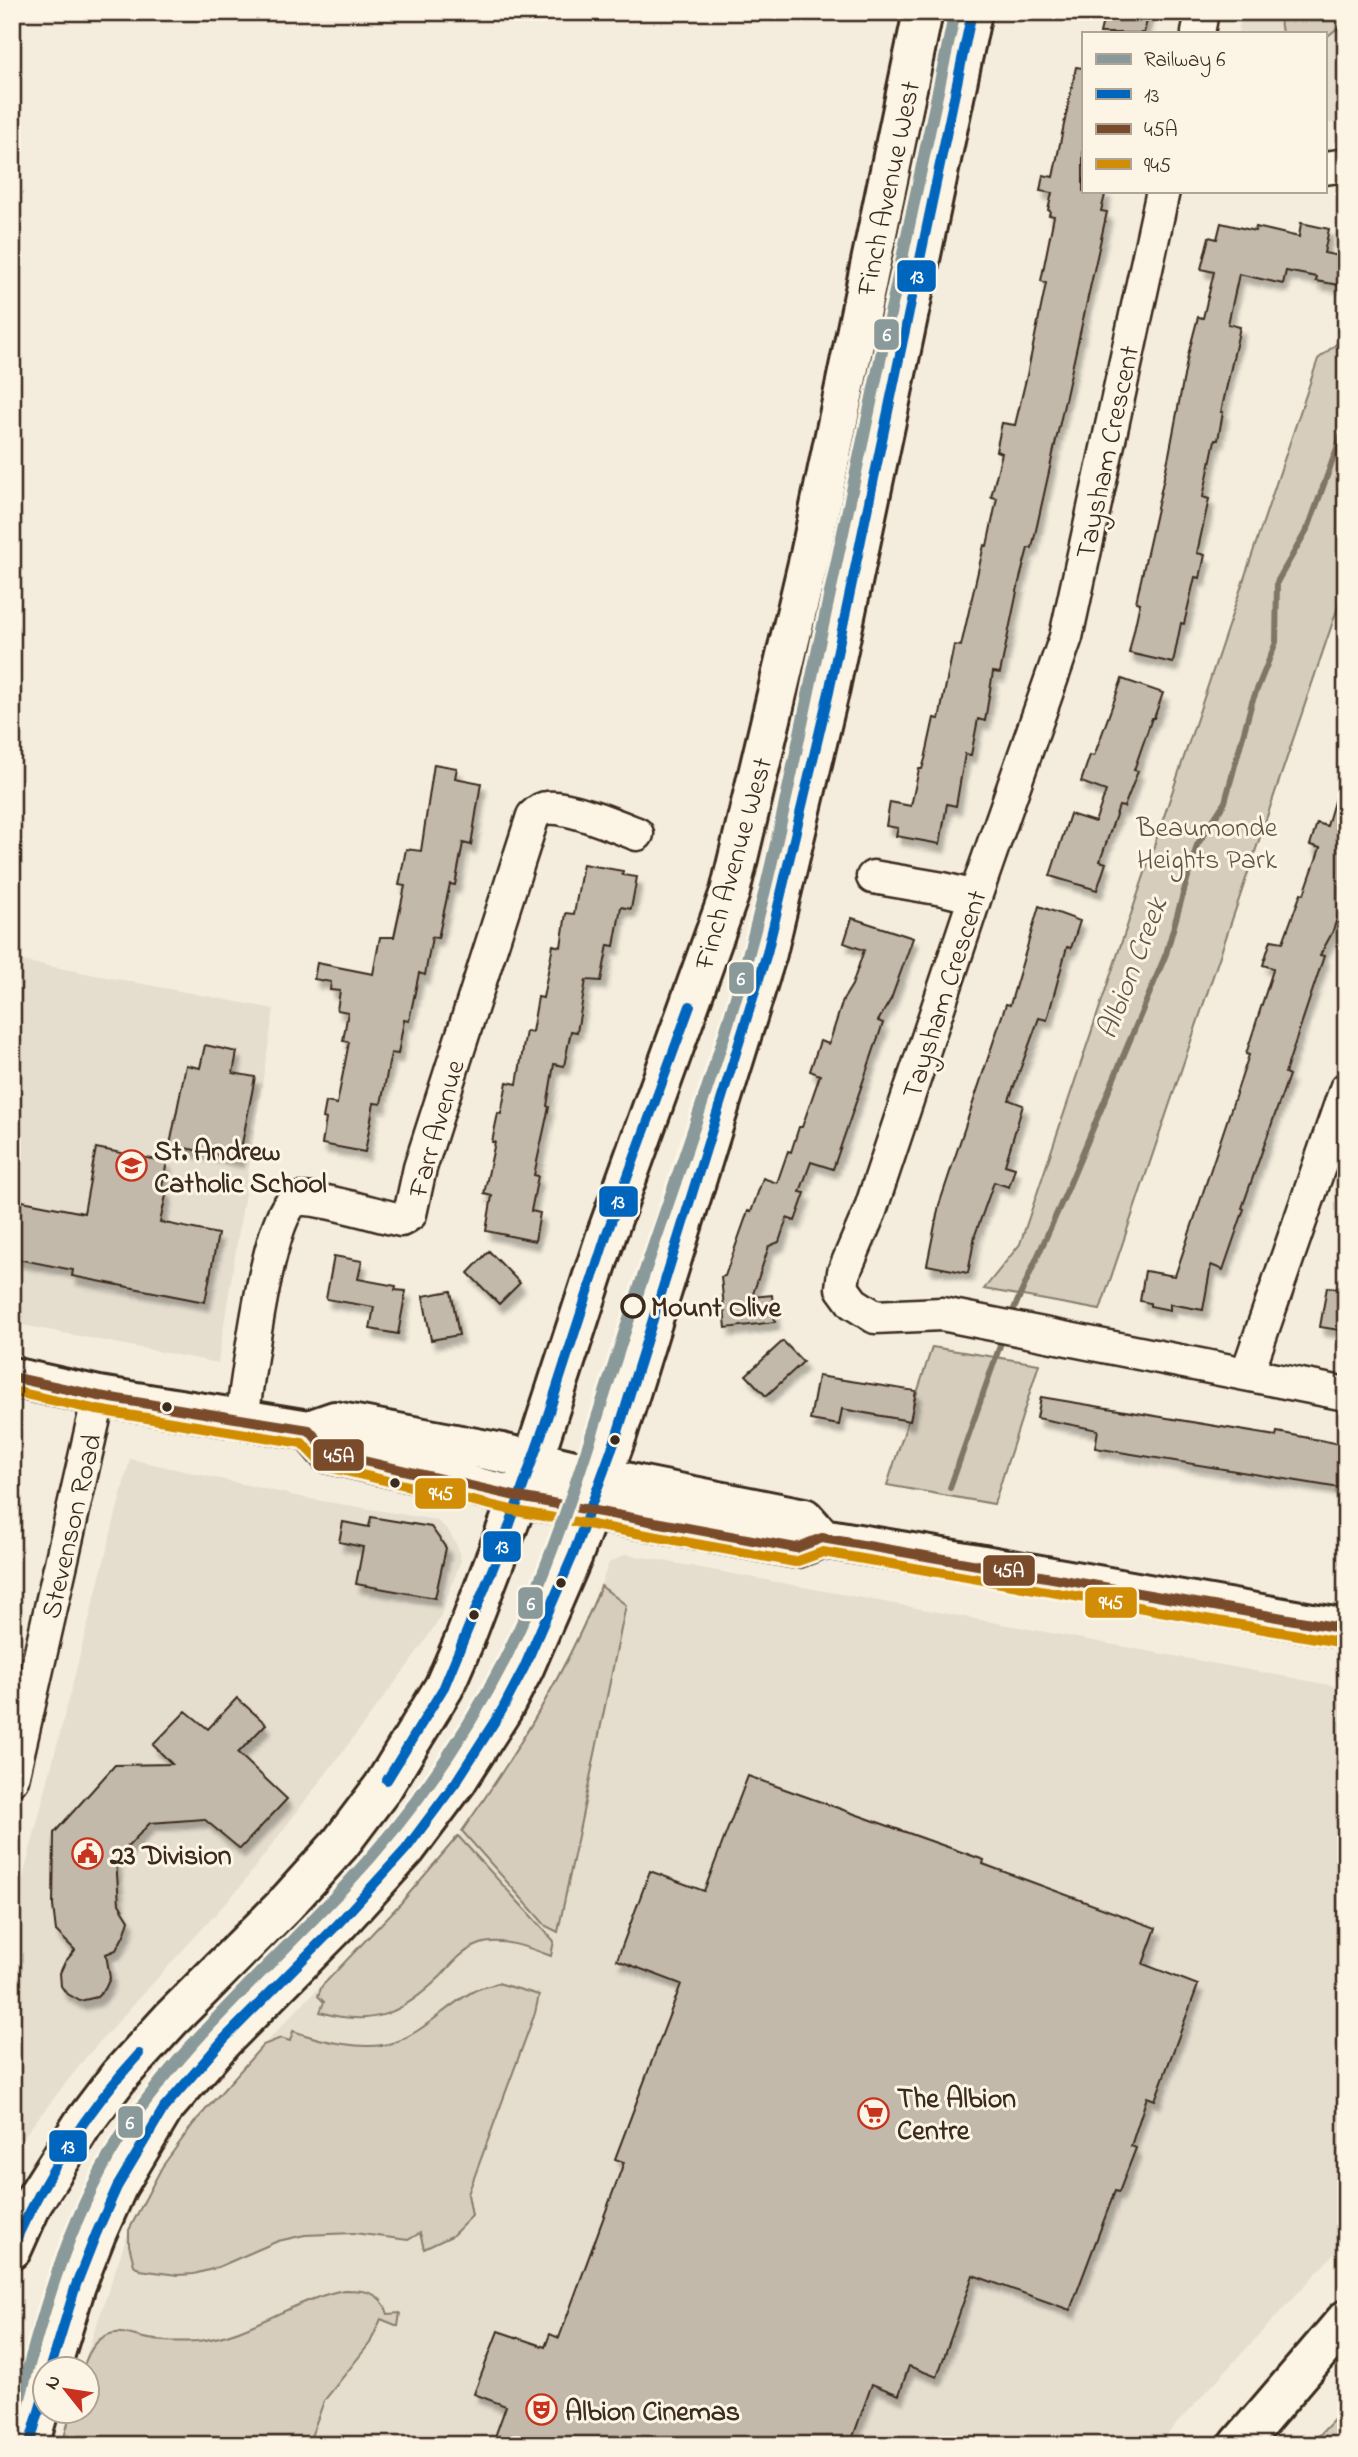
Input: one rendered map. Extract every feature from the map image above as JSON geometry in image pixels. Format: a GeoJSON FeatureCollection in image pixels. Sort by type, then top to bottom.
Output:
{"type":"FeatureCollection","features":[{"type":"Feature","properties":{"kind":"main road","name":"Finch Avenue West"},"geometry":{"type":"LineString","coordinates":[[12,2249],[32,2204],[82,2125],[119,2076],[171,2019],[285,1905],[340,1844],[383,1787],[444,1687],[464,1642],[533,1460],[607,1233],[730,892],[810,555],[923,12]]}},
{"type":"Feature","properties":{"kind":"main road","name":"Finch Avenue West"},"geometry":{"type":"LineString","coordinates":[[54,2356],[76,2285],[96,2234],[117,2187],[164,2108],[224,2039],[398,1859],[456,1782],[502,1710],[524,1668],[573,1555],[618,1435],[767,953],[829,692],[972,12]]}},
{"type":"Feature","properties":{"kind":"main road"},"geometry":{"type":"LineString","coordinates":[[12,1377],[99,1396],[309,1430],[335,1421],[533,1460],[596,1493],[796,1548],[822,1538],[1346,1629]]}},
{"type":"Feature","properties":{"kind":"main road"},"geometry":{"type":"LineString","coordinates":[[309,1430],[329,1452],[519,1497],[596,1493]]}},
{"type":"Feature","properties":{"kind":"main road"},"geometry":{"type":"LineString","coordinates":[[1239,2445],[1346,2320]]}},
{"type":"Feature","properties":{"kind":"main road"},"geometry":{"type":"LineString","coordinates":[[29,2445],[34,2426]]}},
{"type":"Feature","properties":{"kind":"street"},"geometry":{"type":"LineString","coordinates":[[1198,32],[1202,12]]}},
{"type":"Feature","properties":{"kind":"street"},"geometry":{"type":"LineString","coordinates":[[1326,168],[1346,165]]}},
{"type":"Feature","properties":{"kind":"street","name":"Taysham Crescent"},"geometry":{"type":"LineString","coordinates":[[1163,192],[1066,637],[975,897],[870,1212],[844,1272],[842,1288],[853,1303],[875,1317],[942,1314],[1346,1394]]}},
{"type":"Feature","properties":{"kind":"street","name":"Farr Avenue"},"geometry":{"type":"LineString","coordinates":[[242,1419],[271,1247],[283,1213],[292,1202],[300,1199],[401,1220],[410,1214],[419,1168],[533,816],[545,808],[556,808],[637,834]]}},
{"type":"Feature","properties":{"kind":"street"},"geometry":{"type":"LineString","coordinates":[[873,877],[975,897]]}},
{"type":"Feature","properties":{"kind":"street"},"geometry":{"type":"LineString","coordinates":[[1247,1374],[1346,1089]]}},
{"type":"Feature","properties":{"kind":"street","name":"Stevenson Road"},"geometry":{"type":"LineString","coordinates":[[12,1779],[99,1396]]}},
{"type":"Feature","properties":{"kind":"shaded area"},"geometry":{"type":"Polygon","coordinates":[[[1242,12],[1346,12],[1346,121],[1326,124],[1326,32],[1238,32],[1242,12]]]}},
{"type":"Feature","properties":{"kind":"shaded area","name":"St. Andrew Catholic School"},"geometry":{"type":"Polygon","coordinates":[[[17,960],[274,1009],[218,1363],[12,1323],[12,981],[17,960]]]}},
{"type":"Feature","properties":{"kind":"shaded area"},"geometry":{"type":"Polygon","coordinates":[[[130,1459],[310,1499],[436,1520],[448,1530],[461,1560],[439,1620],[409,1664],[240,1887],[87,2056],[21,2140],[12,2135],[12,1921],[130,1459]]]}},
{"type":"Feature","properties":{"kind":"shaded area"},"geometry":{"type":"Polygon","coordinates":[[[626,1554],[1346,1688],[1346,2241],[1157,2445],[62,2445],[67,2426],[102,2426],[102,2356],[86,2356],[129,2230],[162,2167],[194,2123],[263,2045],[401,1903],[451,1847],[485,1799],[538,1712],[587,1620],[609,1563],[626,1554]]]}},
{"type":"Feature","properties":{"kind":"green space"},"geometry":{"type":"Polygon","coordinates":[[[1293,12],[1341,12],[1343,24],[1326,37],[1326,32],[1282,32],[1280,20],[1293,12]]]}},
{"type":"Feature","properties":{"kind":"green space","name":"Beaumonde Heights Park"},"geometry":{"type":"Polygon","coordinates":[[[1346,336],[1346,583],[1100,1310],[984,1289],[1020,1244],[1318,359],[1346,336]]]}},
{"type":"Feature","properties":{"kind":"green space"},"geometry":{"type":"Polygon","coordinates":[[[932,1347],[1039,1364],[994,1504],[887,1485],[932,1347]]]}},
{"type":"Feature","properties":{"kind":"green space"},"geometry":{"type":"Polygon","coordinates":[[[601,1586],[626,1605],[558,1932],[546,1926],[462,1831],[538,1713],[572,1650],[601,1586]]]}},
{"type":"Feature","properties":{"kind":"green space"},"geometry":{"type":"Polygon","coordinates":[[[458,1836],[554,1941],[551,1956],[505,1942],[478,1945],[458,1958],[414,1999],[386,2014],[356,2018],[320,2012],[324,2002],[318,1996],[322,1986],[401,1903],[458,1836]]]}},
{"type":"Feature","properties":{"kind":"green space"},"geometry":{"type":"Polygon","coordinates":[[[498,1983],[539,1995],[535,2013],[468,2194],[472,2216],[452,2236],[424,2249],[420,2233],[408,2240],[354,2233],[305,2235],[278,2241],[216,2268],[194,2274],[177,2275],[140,2270],[134,2265],[129,2245],[129,2230],[162,2167],[194,2123],[263,2045],[281,2038],[290,2041],[293,2031],[330,2042],[357,2046],[395,2042],[416,2032],[472,1992],[498,1983]]]}},
{"type":"Feature","properties":{"kind":"green space"},"geometry":{"type":"Polygon","coordinates":[[[344,2290],[371,2293],[377,2296],[388,2314],[400,2313],[398,2326],[381,2319],[370,2343],[324,2401],[308,2445],[62,2445],[67,2426],[102,2426],[102,2356],[88,2356],[101,2338],[122,2333],[173,2342],[216,2338],[344,2290]]]}},
{"type":"Feature","properties":{"kind":"green space"},"geometry":{"type":"Polygon","coordinates":[[[1346,2407],[1346,2445],[1310,2445],[1346,2407]]]}},
{"type":"Feature","properties":{"kind":"building"},"geometry":{"type":"Polygon","coordinates":[[[1105,12],[1149,12],[1144,32],[1100,32],[1105,12]]]}},
{"type":"Feature","properties":{"kind":"building"},"geometry":{"type":"Polygon","coordinates":[[[1076,67],[1082,68],[1082,192],[1106,192],[1101,211],[1107,212],[1032,548],[1028,548],[1019,582],[1000,673],[993,672],[985,721],[978,719],[971,755],[965,754],[956,806],[947,804],[940,844],[896,836],[898,828],[886,826],[890,802],[911,806],[934,718],[939,719],[954,645],[961,646],[984,545],[987,546],[997,498],[991,497],[1002,453],[996,451],[1002,423],[1015,425],[1046,283],[1041,281],[1054,216],[1049,215],[1048,210],[1052,193],[1040,191],[1043,175],[1053,177],[1076,67]]]}},
{"type":"Feature","properties":{"kind":"building"},"geometry":{"type":"Polygon","coordinates":[[[1221,223],[1255,231],[1256,227],[1299,237],[1301,223],[1329,229],[1324,253],[1345,257],[1345,286],[1316,281],[1317,277],[1286,271],[1283,284],[1239,274],[1228,324],[1240,327],[1221,412],[1218,440],[1215,440],[1203,497],[1209,499],[1197,553],[1205,555],[1200,578],[1195,577],[1184,624],[1181,623],[1173,663],[1129,653],[1140,603],[1136,602],[1188,355],[1198,317],[1203,318],[1214,272],[1201,269],[1209,237],[1217,239],[1221,223]]]}},
{"type":"Feature","properties":{"kind":"building"},"geometry":{"type":"Polygon","coordinates":[[[1122,679],[1163,693],[1134,770],[1138,771],[1124,807],[1119,806],[1100,861],[1106,863],[1097,890],[1050,876],[1070,814],[1095,822],[1106,791],[1081,782],[1090,755],[1094,756],[1122,679]]]}},
{"type":"Feature","properties":{"kind":"building"},"geometry":{"type":"Polygon","coordinates":[[[434,764],[457,768],[455,778],[481,783],[471,845],[463,843],[455,885],[450,884],[438,938],[432,937],[425,975],[419,973],[409,1021],[404,1020],[398,1054],[391,1053],[381,1104],[374,1103],[365,1152],[322,1144],[326,1102],[337,1104],[349,1042],[343,1041],[348,1012],[337,1010],[340,991],[330,990],[331,982],[314,979],[317,963],[373,974],[380,937],[394,937],[405,886],[399,885],[406,849],[421,851],[434,764]]]}},
{"type":"Feature","properties":{"kind":"building"},"geometry":{"type":"Polygon","coordinates":[[[1341,777],[1346,778],[1346,893],[1332,933],[1320,955],[1324,956],[1285,1073],[1289,1075],[1223,1270],[1211,1265],[1203,1310],[1170,1304],[1170,1310],[1150,1306],[1150,1303],[1140,1301],[1145,1271],[1175,1276],[1249,1055],[1246,1054],[1273,970],[1263,965],[1271,940],[1283,942],[1301,893],[1304,894],[1320,848],[1310,845],[1317,823],[1327,826],[1341,777]]]}},
{"type":"Feature","properties":{"kind":"building"},"geometry":{"type":"Polygon","coordinates":[[[583,864],[623,871],[622,875],[637,877],[631,909],[621,907],[614,946],[608,945],[601,981],[586,980],[577,1032],[571,1031],[564,1066],[554,1064],[547,1106],[549,1107],[534,1175],[538,1176],[531,1211],[540,1213],[535,1241],[486,1231],[492,1196],[484,1194],[495,1142],[492,1142],[507,1082],[517,1084],[526,1031],[532,1032],[538,997],[543,998],[553,945],[561,947],[566,913],[574,914],[583,864]]]}},
{"type":"Feature","properties":{"kind":"building"},"geometry":{"type":"Polygon","coordinates":[[[1039,906],[1080,921],[1071,948],[1067,947],[1047,1020],[1039,1018],[1009,1100],[1023,1105],[1005,1165],[1015,1168],[1009,1187],[994,1182],[975,1235],[968,1273],[927,1265],[939,1205],[1006,1004],[1010,1005],[1039,906]]]}},
{"type":"Feature","properties":{"kind":"building"},"geometry":{"type":"Polygon","coordinates":[[[852,918],[913,938],[891,999],[878,1021],[883,1023],[833,1169],[811,1162],[800,1192],[805,1193],[795,1221],[787,1218],[779,1242],[769,1246],[752,1297],[772,1295],[775,1322],[726,1328],[721,1277],[725,1276],[763,1178],[777,1183],[788,1151],[791,1152],[799,1127],[802,1127],[820,1075],[810,1071],[820,1041],[829,1044],[843,1000],[852,985],[864,950],[844,943],[852,918]]]}},
{"type":"Feature","properties":{"kind":"building"},"geometry":{"type":"Polygon","coordinates":[[[205,1045],[237,1052],[233,1073],[255,1077],[239,1159],[170,1145],[186,1065],[200,1068],[205,1045]]]}},
{"type":"Feature","properties":{"kind":"building"},"geometry":{"type":"Polygon","coordinates":[[[96,1148],[167,1162],[161,1190],[167,1191],[160,1222],[218,1234],[205,1302],[72,1276],[73,1270],[12,1258],[12,1199],[84,1213],[96,1148]]]}},
{"type":"Feature","properties":{"kind":"building"},"geometry":{"type":"Polygon","coordinates":[[[489,1251],[520,1283],[499,1304],[468,1273],[489,1251]]]}},
{"type":"Feature","properties":{"kind":"building"},"geometry":{"type":"Polygon","coordinates":[[[334,1256],[362,1261],[358,1279],[396,1286],[395,1290],[406,1291],[398,1334],[370,1329],[374,1307],[326,1299],[334,1256]]]}},
{"type":"Feature","properties":{"kind":"building"},"geometry":{"type":"Polygon","coordinates":[[[1327,1287],[1346,1290],[1346,1331],[1320,1327],[1327,1287]]]}},
{"type":"Feature","properties":{"kind":"building"},"geometry":{"type":"Polygon","coordinates":[[[451,1291],[459,1335],[431,1340],[423,1296],[451,1291]]]}},
{"type":"Feature","properties":{"kind":"building"},"geometry":{"type":"Polygon","coordinates":[[[783,1341],[803,1362],[766,1396],[746,1375],[783,1341]]]}},
{"type":"Feature","properties":{"kind":"building"},"geometry":{"type":"Polygon","coordinates":[[[818,1376],[916,1391],[910,1421],[842,1409],[839,1425],[810,1420],[818,1376]]]}},
{"type":"Feature","properties":{"kind":"building"},"geometry":{"type":"Polygon","coordinates":[[[1041,1397],[1276,1436],[1277,1432],[1346,1445],[1346,1489],[1095,1448],[1098,1430],[1037,1418],[1041,1397]]]}},
{"type":"Feature","properties":{"kind":"building"},"geometry":{"type":"Polygon","coordinates":[[[371,1517],[431,1527],[446,1548],[435,1598],[356,1584],[363,1547],[339,1542],[343,1522],[369,1527],[371,1517]]]}},
{"type":"Feature","properties":{"kind":"building","name":"23 Division"},"geometry":{"type":"Polygon","coordinates":[[[237,1698],[266,1724],[238,1753],[287,1799],[240,1849],[204,1819],[150,1823],[116,1859],[119,1904],[129,1920],[116,1950],[106,1954],[110,1978],[97,1997],[80,2001],[66,1993],[61,1986],[60,1973],[75,1950],[56,1931],[53,1906],[54,1833],[115,1765],[172,1764],[153,1745],[186,1711],[208,1729],[237,1698]]]}},
{"type":"Feature","properties":{"kind":"building","name":"The Albion Centre"},"geometry":{"type":"Polygon","coordinates":[[[748,1776],[984,1860],[983,1864],[1156,1928],[1143,1964],[1198,1985],[1155,2100],[1147,2097],[1131,2146],[1136,2148],[1119,2192],[1115,2191],[1070,2310],[973,2275],[937,2377],[909,2366],[899,2395],[872,2384],[850,2445],[492,2445],[506,2406],[474,2394],[498,2331],[545,2347],[550,2334],[559,2338],[624,2162],[615,2159],[681,1984],[617,1960],[650,1871],[704,1891],[748,1776]]]}},
{"type":"Feature","properties":{"kind":"waterway","name":"Albion Creek"},"geometry":{"type":"LineString","coordinates":[[1010,1318],[1065,1195],[1166,954],[1197,845],[1225,802],[1252,702],[1276,642],[1277,582],[1309,526],[1346,423]]}},
{"type":"Feature","properties":{"kind":"waterway","name":"Albion Creek"},"geometry":{"type":"LineString","coordinates":[[950,1488],[1004,1334]]}},
{"type":"Feature","properties":{"kind":"rail line","name":"6"},"geometry":{"type":"LineString","coordinates":[[12,2428],[58,2269],[89,2193],[109,2156],[131,2121],[180,2058],[345,1886],[391,1833],[433,1778],[489,1690],[544,1571],[702,1103],[748,956],[786,800],[955,12]]}},
{"type":"Feature","properties":{"kind":"transit line","name":"13"},"geometry":{"type":"LineString","coordinates":[[54,2356],[76,2285],[96,2234],[117,2187],[164,2108],[224,2039],[337,1925],[406,1849],[456,1782],[502,1710],[524,1668],[573,1555],[617,1435],[767,953],[829,692],[972,12]]}},
{"type":"Feature","properties":{"kind":"transit line","name":"13"},"geometry":{"type":"LineString","coordinates":[[387,1780],[444,1687],[504,1541],[607,1233],[690,1006]]}},
{"type":"Feature","properties":{"kind":"transit line","name":"45A"},"geometry":{"type":"LineString","coordinates":[[12,1377],[99,1396],[309,1430],[329,1453],[519,1497],[796,1548],[822,1538],[1346,1629]]}},
{"type":"Feature","properties":{"kind":"transit line","name":"945"},"geometry":{"type":"LineString","coordinates":[[12,1391],[97,1410],[302,1443],[324,1466],[516,1511],[795,1562],[823,1552],[1344,1643]]}},
{"type":"Feature","properties":{"kind":"transit line","name":"13"},"geometry":{"type":"LineString","coordinates":[[12,2248],[38,2196],[68,2146],[139,2054]]}},
{"type":"Feature","properties":{"kind":"transit line","name":"13"},"geometry":{"type":"LineString","coordinates":[[29,2445],[35,2426]]}},
{"type":"Feature","properties":{"kind":"place","name":"St. Andrew Catholic School"},"geometry":{"type":"Point","coordinates":[131,1166]}},
{"type":"Feature","properties":{"kind":"place","name":"Mount Olive"},"geometry":{"type":"Point","coordinates":[633,1306]}},
{"type":"Feature","properties":{"kind":"place","name":"23 Division"},"geometry":{"type":"Point","coordinates":[87,1854]}},
{"type":"Feature","properties":{"kind":"place","name":"The Albion Centre"},"geometry":{"type":"Point","coordinates":[874,2113]}},
{"type":"Feature","properties":{"kind":"place","name":"Albion Cinemas"},"geometry":{"type":"Point","coordinates":[542,2410]}}]}
